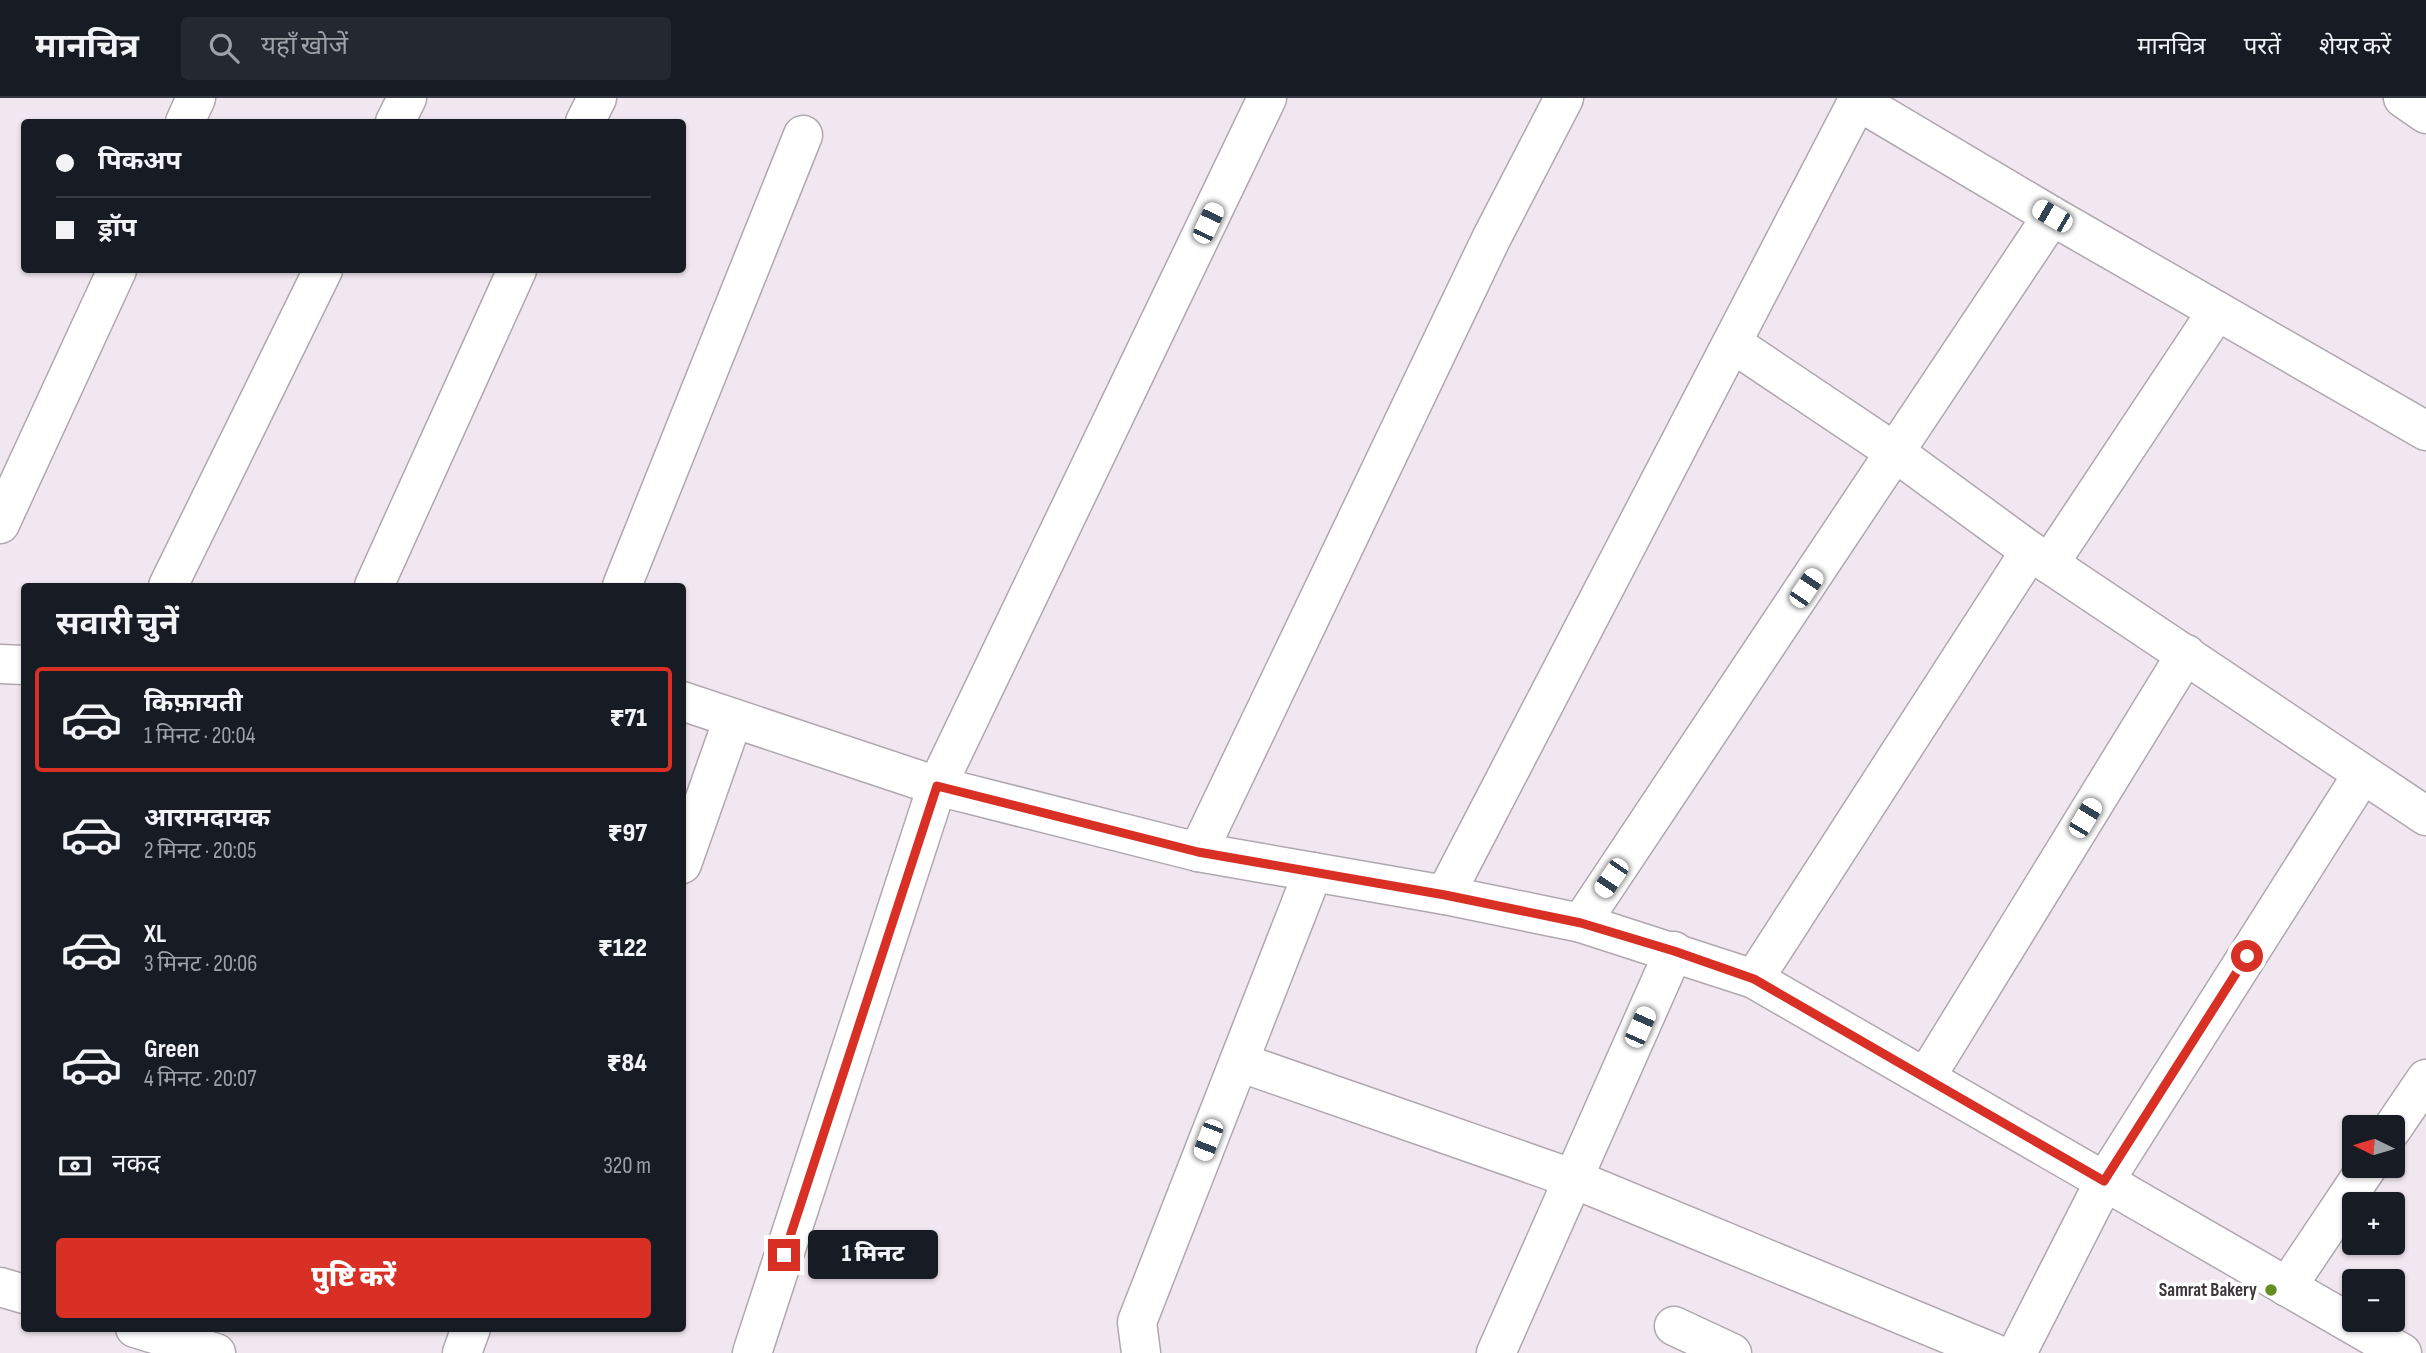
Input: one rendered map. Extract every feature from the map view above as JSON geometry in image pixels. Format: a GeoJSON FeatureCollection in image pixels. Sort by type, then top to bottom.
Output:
{"type":"FeatureCollection","features":[{"type":"Feature","properties":{"kind":"street"},"geometry":{"type":"LineString","coordinates":[[186,119],[195,98]]}},
{"type":"Feature","properties":{"kind":"street"},"geometry":{"type":"LineString","coordinates":[[396,119],[407,98]]}},
{"type":"Feature","properties":{"kind":"street"},"geometry":{"type":"LineString","coordinates":[[586,119],[597,98]]}},
{"type":"Feature","properties":{"kind":"street"},"geometry":{"type":"LineString","coordinates":[[752,1353],[937,786],[1267,98]]}},
{"type":"Feature","properties":{"kind":"street"},"geometry":{"type":"LineString","coordinates":[[1198,852],[1456,312],[1564,98]]}},
{"type":"Feature","properties":{"kind":"street"},"geometry":{"type":"LineString","coordinates":[[2403,98],[2426,114]]}},
{"type":"Feature","properties":{"kind":"street"},"geometry":{"type":"LineString","coordinates":[[1445,895],[1859,99],[2052,216],[2426,430]]}},
{"type":"Feature","properties":{"kind":"street"},"geometry":{"type":"LineString","coordinates":[[623,583],[803,135]]}},
{"type":"Feature","properties":{"kind":"street"},"geometry":{"type":"LineString","coordinates":[[1581,923],[2052,216]]}},
{"type":"Feature","properties":{"kind":"street"},"geometry":{"type":"LineString","coordinates":[[0,524],[116,273]]}},
{"type":"Feature","properties":{"kind":"street"},"geometry":{"type":"LineString","coordinates":[[169,583],[322,273]]}},
{"type":"Feature","properties":{"kind":"street"},"geometry":{"type":"LineString","coordinates":[[375,583],[516,273]]}},
{"type":"Feature","properties":{"kind":"street"},"geometry":{"type":"LineString","coordinates":[[1754,979],[2040,557],[2217,311]]}},
{"type":"Feature","properties":{"kind":"street"},"geometry":{"type":"LineString","coordinates":[[1732,343],[1896,453],[2040,557],[2426,816]]}},
{"type":"Feature","properties":{"kind":"street"},"geometry":{"type":"LineString","coordinates":[[1926,1077],[2186,654]]}},
{"type":"Feature","properties":{"kind":"street"},"geometry":{"type":"LineString","coordinates":[[0,664],[21,665]]}},
{"type":"Feature","properties":{"kind":"street"},"geometry":{"type":"LineString","coordinates":[[686,702],[937,786],[1198,852],[1445,895],[1581,923],[1754,979],[2402,1353]]}},
{"type":"Feature","properties":{"kind":"street"},"geometry":{"type":"LineString","coordinates":[[686,853],[733,719]]}},
{"type":"Feature","properties":{"kind":"street"},"geometry":{"type":"LineString","coordinates":[[2017,1353],[2104,1181],[2362,775]]}},
{"type":"Feature","properties":{"kind":"street"},"geometry":{"type":"LineString","coordinates":[[1141,1353],[1137,1322],[1313,872]]}},
{"type":"Feature","properties":{"kind":"street"},"geometry":{"type":"LineString","coordinates":[[1496,1353],[1674,951]]}},
{"type":"Feature","properties":{"kind":"street"},"geometry":{"type":"LineString","coordinates":[[1238,1062],[1574,1179],[1994,1353]]}},
{"type":"Feature","properties":{"kind":"street"},"geometry":{"type":"LineString","coordinates":[[2402,1115],[2426,1079]]}},
{"type":"Feature","properties":{"kind":"street"},"geometry":{"type":"LineString","coordinates":[[2287,1287],[2360,1178]]}},
{"type":"Feature","properties":{"kind":"street"},"geometry":{"type":"LineString","coordinates":[[0,1287],[21,1293]]}},
{"type":"Feature","properties":{"kind":"street"},"geometry":{"type":"LineString","coordinates":[[1674,1326],[1731,1353]]}},
{"type":"Feature","properties":{"kind":"street"},"geometry":{"type":"LineString","coordinates":[[148,1332],[216,1353]]}},
{"type":"Feature","properties":{"kind":"street"},"geometry":{"type":"LineString","coordinates":[[463,1353],[470,1332]]}},
{"type":"Feature","properties":{"kind":"place","name":"Samrat Bakery"},"geometry":{"type":"Point","coordinates":[2271,1290]}},
{"type":"Feature","properties":{"kind":"route"},"geometry":{"type":"LineString","coordinates":[[784,1255],[937,786],[1198,852],[1445,895],[1581,923],[1674,951],[1754,979],[2104,1181],[2247,956]]}}]}
